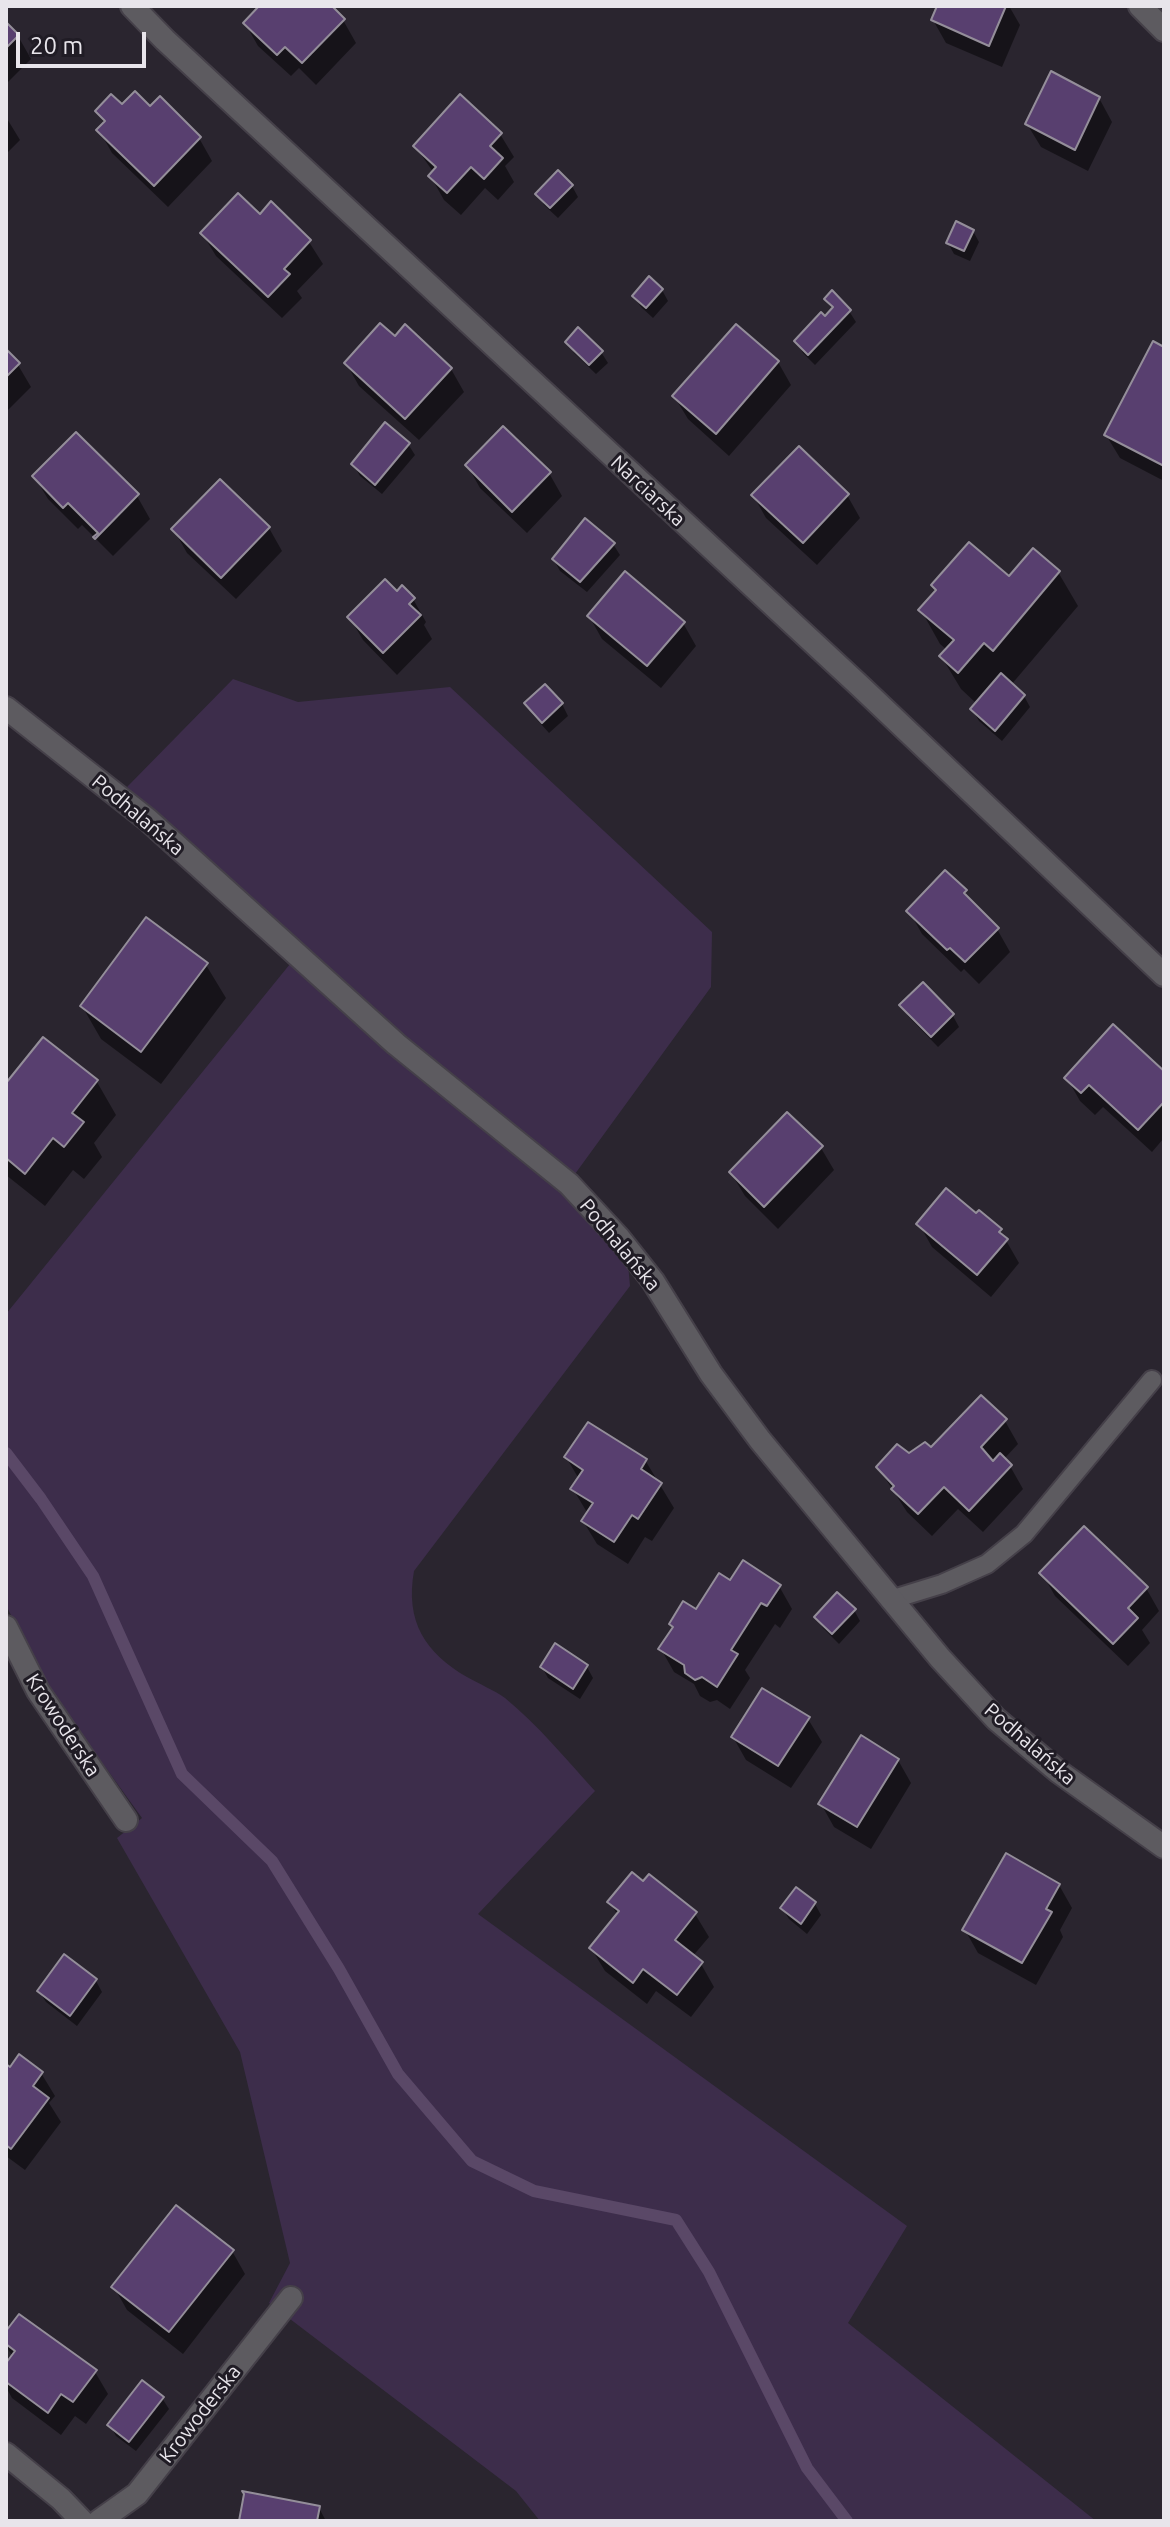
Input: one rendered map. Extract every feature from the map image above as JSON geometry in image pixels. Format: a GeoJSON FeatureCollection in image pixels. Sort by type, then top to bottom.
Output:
{"type":"FeatureCollection","features":[{"type":"Feature","properties":{"kind":"street","name":"Narciarska"},"geometry":{"type":"LineString","coordinates":[[132,6],[861,687],[1164,975]]}},
{"type":"Feature","properties":{"kind":"street"},"geometry":{"type":"LineString","coordinates":[[1140,6],[1164,30]]}},
{"type":"Feature","properties":{"kind":"street","name":"Podhalańska"},"geometry":{"type":"LineString","coordinates":[[6,708],[148,820],[396,1044],[569,1184],[619,1238],[653,1281],[711,1374],[752,1429],[890,1600],[996,1719],[1059,1772],[1164,1847]]}},
{"type":"Feature","properties":{"kind":"street","name":"Krowoderska"},"geometry":{"type":"LineString","coordinates":[[6,1627],[38,1691],[126,1820]]}},
{"type":"Feature","properties":{"kind":"street"},"geometry":{"type":"LineString","coordinates":[[6,1665],[38,1691]]}},
{"type":"Feature","properties":{"kind":"street","name":"Krowoderska"},"geometry":{"type":"LineString","coordinates":[[99,2521],[137,2494],[291,2298]]}},
{"type":"Feature","properties":{"kind":"street"},"geometry":{"type":"LineString","coordinates":[[6,2454],[61,2499],[82,2521]]}},
{"type":"Feature","properties":{"kind":"lane"},"geometry":{"type":"LineString","coordinates":[[890,1600],[942,1584],[987,1564],[1024,1534],[1152,1380]]}},
{"type":"Feature","properties":{"kind":"shaded area"},"geometry":{"type":"Polygon","coordinates":[[[233,679],[298,702],[450,687],[712,932],[711,987],[575,1174],[408,1041],[127,787],[233,679]]]}},
{"type":"Feature","properties":{"kind":"shaded area"},"geometry":{"type":"Polygon","coordinates":[[[290,964],[390,1053],[562,1190],[628,1264],[630,1286],[414,1571],[412,1589],[416,1620],[429,1646],[452,1668],[501,1695],[517,1708],[595,1791],[478,1914],[907,2226],[848,2323],[1096,2521],[540,2521],[516,2491],[269,2303],[290,2263],[240,2052],[117,1838],[142,1818],[44,1682],[6,1605],[6,1314],[290,964]]]}},
{"type":"Feature","properties":{"kind":"building"},"geometry":{"type":"Polygon","coordinates":[[[259,6],[332,6],[345,19],[302,63],[285,47],[277,55],[243,23],[259,6]]]}},
{"type":"Feature","properties":{"kind":"building"},"geometry":{"type":"Polygon","coordinates":[[[937,6],[1006,6],[989,46],[931,20],[937,6]]]}},
{"type":"Feature","properties":{"kind":"building"},"geometry":{"type":"Polygon","coordinates":[[[6,22],[19,35],[6,48],[6,22]]]}},
{"type":"Feature","properties":{"kind":"building"},"geometry":{"type":"Polygon","coordinates":[[[1051,71],[1100,97],[1075,150],[1025,124],[1051,71]]]}},
{"type":"Feature","properties":{"kind":"building"},"geometry":{"type":"Polygon","coordinates":[[[135,91],[150,106],[160,96],[201,137],[154,186],[96,130],[105,121],[95,111],[111,94],[122,104],[135,91]]]}},
{"type":"Feature","properties":{"kind":"building"},"geometry":{"type":"Polygon","coordinates":[[[460,94],[502,133],[490,146],[503,158],[484,179],[471,167],[447,193],[428,176],[436,167],[413,146],[460,94]]]}},
{"type":"Feature","properties":{"kind":"building"},"geometry":{"type":"Polygon","coordinates":[[[558,170],[573,185],[550,208],[535,194],[558,170]]]}},
{"type":"Feature","properties":{"kind":"building"},"geometry":{"type":"Polygon","coordinates":[[[238,193],[260,214],[271,201],[311,240],[284,269],[290,274],[268,297],[200,233],[238,193]]]}},
{"type":"Feature","properties":{"kind":"building"},"geometry":{"type":"Polygon","coordinates":[[[956,221],[974,230],[964,251],[946,243],[956,221]]]}},
{"type":"Feature","properties":{"kind":"building"},"geometry":{"type":"Polygon","coordinates":[[[649,276],[663,289],[646,308],[632,296],[649,276]]]}},
{"type":"Feature","properties":{"kind":"building"},"geometry":{"type":"Polygon","coordinates":[[[832,290],[851,310],[808,355],[794,341],[821,312],[825,316],[833,307],[824,299],[832,290]]]}},
{"type":"Feature","properties":{"kind":"building"},"geometry":{"type":"Polygon","coordinates":[[[380,323],[395,336],[405,324],[452,368],[405,419],[344,363],[380,323]]]}},
{"type":"Feature","properties":{"kind":"building"},"geometry":{"type":"Polygon","coordinates":[[[736,324],[779,361],[716,434],[672,396],[736,324]]]}},
{"type":"Feature","properties":{"kind":"building"},"geometry":{"type":"Polygon","coordinates":[[[578,327],[603,351],[589,365],[565,342],[578,327]]]}},
{"type":"Feature","properties":{"kind":"building"},"geometry":{"type":"Polygon","coordinates":[[[1153,341],[1164,347],[1164,466],[1104,435],[1153,341]]]}},
{"type":"Feature","properties":{"kind":"building"},"geometry":{"type":"Polygon","coordinates":[[[6,349],[20,363],[6,377],[6,349]]]}},
{"type":"Feature","properties":{"kind":"building"},"geometry":{"type":"Polygon","coordinates":[[[385,422],[410,443],[375,485],[351,464],[385,422]]]}},
{"type":"Feature","properties":{"kind":"building"},"geometry":{"type":"Polygon","coordinates":[[[503,426],[551,472],[512,512],[465,465],[503,426]]]}},
{"type":"Feature","properties":{"kind":"building"},"geometry":{"type":"Polygon","coordinates":[[[76,432],[139,494],[95,539],[93,537],[98,533],[68,503],[63,508],[32,476],[76,432]]]}},
{"type":"Feature","properties":{"kind":"building"},"geometry":{"type":"Polygon","coordinates":[[[799,446],[849,494],[803,543],[751,495],[799,446]]]}},
{"type":"Feature","properties":{"kind":"building"},"geometry":{"type":"Polygon","coordinates":[[[220,479],[270,527],[221,578],[171,529],[220,479]]]}},
{"type":"Feature","properties":{"kind":"building"},"geometry":{"type":"Polygon","coordinates":[[[585,518],[615,543],[580,582],[552,559],[585,518]]]}},
{"type":"Feature","properties":{"kind":"building"},"geometry":{"type":"Polygon","coordinates":[[[969,542],[1009,576],[1033,548],[1060,571],[993,651],[984,643],[958,673],[939,656],[954,640],[918,610],[936,590],[931,585],[969,542]]]}},
{"type":"Feature","properties":{"kind":"building"},"geometry":{"type":"Polygon","coordinates":[[[625,571],[685,622],[647,666],[587,616],[625,571]]]}},
{"type":"Feature","properties":{"kind":"building"},"geometry":{"type":"Polygon","coordinates":[[[385,579],[397,591],[402,585],[415,598],[409,604],[421,615],[383,653],[347,617],[385,579]]]}},
{"type":"Feature","properties":{"kind":"building"},"geometry":{"type":"Polygon","coordinates":[[[1001,673],[1025,695],[995,731],[970,709],[1001,673]]]}},
{"type":"Feature","properties":{"kind":"building"},"geometry":{"type":"Polygon","coordinates":[[[545,684],[563,703],[542,723],[524,703],[545,684]]]}},
{"type":"Feature","properties":{"kind":"building"},"geometry":{"type":"Polygon","coordinates":[[[945,870],[967,890],[964,893],[999,928],[965,962],[950,948],[947,950],[906,911],[945,870]]]}},
{"type":"Feature","properties":{"kind":"building"},"geometry":{"type":"Polygon","coordinates":[[[146,917],[208,963],[141,1052],[80,1006],[146,917]]]}},
{"type":"Feature","properties":{"kind":"building"},"geometry":{"type":"Polygon","coordinates":[[[923,982],[954,1014],[931,1037],[899,1005],[923,982]]]}},
{"type":"Feature","properties":{"kind":"building"},"geometry":{"type":"Polygon","coordinates":[[[1113,1024],[1164,1071],[1164,1102],[1138,1130],[1089,1085],[1081,1093],[1064,1078],[1113,1024]]]}},
{"type":"Feature","properties":{"kind":"building"},"geometry":{"type":"Polygon","coordinates":[[[43,1037],[98,1080],[72,1113],[84,1122],[64,1147],[53,1138],[25,1174],[6,1158],[6,1083],[43,1037]]]}},
{"type":"Feature","properties":{"kind":"building"},"geometry":{"type":"Polygon","coordinates":[[[787,1112],[823,1146],[764,1207],[729,1172],[787,1112]]]}},
{"type":"Feature","properties":{"kind":"building"},"geometry":{"type":"Polygon","coordinates":[[[946,1188],[976,1213],[979,1210],[1002,1229],[999,1232],[1008,1239],[977,1275],[916,1224],[946,1188]]]}},
{"type":"Feature","properties":{"kind":"building"},"geometry":{"type":"Polygon","coordinates":[[[981,1395],[1007,1419],[981,1447],[993,1461],[1000,1453],[1012,1465],[969,1511],[944,1487],[918,1514],[891,1489],[894,1486],[876,1467],[897,1444],[909,1453],[925,1442],[931,1447],[981,1395]]]}},
{"type":"Feature","properties":{"kind":"building"},"geometry":{"type":"Polygon","coordinates":[[[588,1422],[647,1459],[641,1469],[662,1483],[638,1519],[632,1515],[614,1542],[581,1521],[593,1503],[570,1489],[583,1470],[564,1457],[588,1422]]]}},
{"type":"Feature","properties":{"kind":"building"},"geometry":{"type":"Polygon","coordinates":[[[1084,1526],[1148,1587],[1128,1608],[1138,1618],[1113,1644],[1039,1573],[1084,1526]]]}},
{"type":"Feature","properties":{"kind":"building"},"geometry":{"type":"Polygon","coordinates":[[[743,1560],[781,1585],[767,1606],[761,1603],[731,1650],[738,1654],[717,1687],[702,1677],[695,1680],[685,1673],[684,1665],[658,1649],[673,1627],[669,1624],[683,1601],[696,1609],[719,1573],[730,1580],[743,1560]]]}},
{"type":"Feature","properties":{"kind":"building"},"geometry":{"type":"Polygon","coordinates":[[[837,1592],[856,1609],[832,1634],[814,1617],[837,1592]]]}},
{"type":"Feature","properties":{"kind":"building"},"geometry":{"type":"Polygon","coordinates":[[[555,1643],[588,1665],[573,1689],[540,1667],[555,1643]]]}},
{"type":"Feature","properties":{"kind":"building"},"geometry":{"type":"Polygon","coordinates":[[[762,1688],[810,1717],[778,1766],[731,1737],[762,1688]]]}},
{"type":"Feature","properties":{"kind":"building"},"geometry":{"type":"Polygon","coordinates":[[[861,1735],[899,1759],[857,1827],[818,1804],[861,1735]]]}},
{"type":"Feature","properties":{"kind":"building"},"geometry":{"type":"Polygon","coordinates":[[[1006,1853],[1060,1884],[1046,1909],[1052,1912],[1022,1963],[962,1930],[1006,1853]]]}},
{"type":"Feature","properties":{"kind":"building"},"geometry":{"type":"Polygon","coordinates":[[[632,1872],[643,1881],[649,1874],[697,1912],[675,1940],[703,1962],[677,1995],[643,1969],[633,1983],[589,1948],[619,1911],[607,1902],[632,1872]]]}},
{"type":"Feature","properties":{"kind":"building"},"geometry":{"type":"Polygon","coordinates":[[[796,1887],[816,1902],[801,1924],[780,1908],[796,1887]]]}},
{"type":"Feature","properties":{"kind":"building"},"geometry":{"type":"Polygon","coordinates":[[[64,1954],[97,1979],[70,2016],[37,1991],[64,1954]]]}},
{"type":"Feature","properties":{"kind":"building"},"geometry":{"type":"Polygon","coordinates":[[[19,2054],[43,2072],[33,2086],[49,2098],[11,2149],[6,2145],[6,2064],[10,2067],[19,2054]]]}},
{"type":"Feature","properties":{"kind":"building"},"geometry":{"type":"Polygon","coordinates":[[[176,2205],[234,2250],[169,2332],[111,2287],[176,2205]]]}},
{"type":"Feature","properties":{"kind":"building"},"geometry":{"type":"Polygon","coordinates":[[[19,2314],[97,2370],[73,2402],[61,2394],[48,2413],[6,2382],[6,2363],[15,2351],[6,2344],[6,2331],[19,2314]]]}},
{"type":"Feature","properties":{"kind":"building"},"geometry":{"type":"Polygon","coordinates":[[[142,2380],[164,2397],[129,2442],[107,2425],[142,2380]]]}},
{"type":"Feature","properties":{"kind":"building"},"geometry":{"type":"Polygon","coordinates":[[[242,2491],[320,2506],[317,2521],[239,2521],[242,2491]]]}},
{"type":"Feature","properties":{"kind":"waterway"},"geometry":{"type":"LineString","coordinates":[[6,1453],[93,1576],[182,1774],[272,1861],[339,1969],[398,2074],[472,2161],[534,2191],[676,2220],[709,2272],[807,2468],[847,2521]]}}]}
